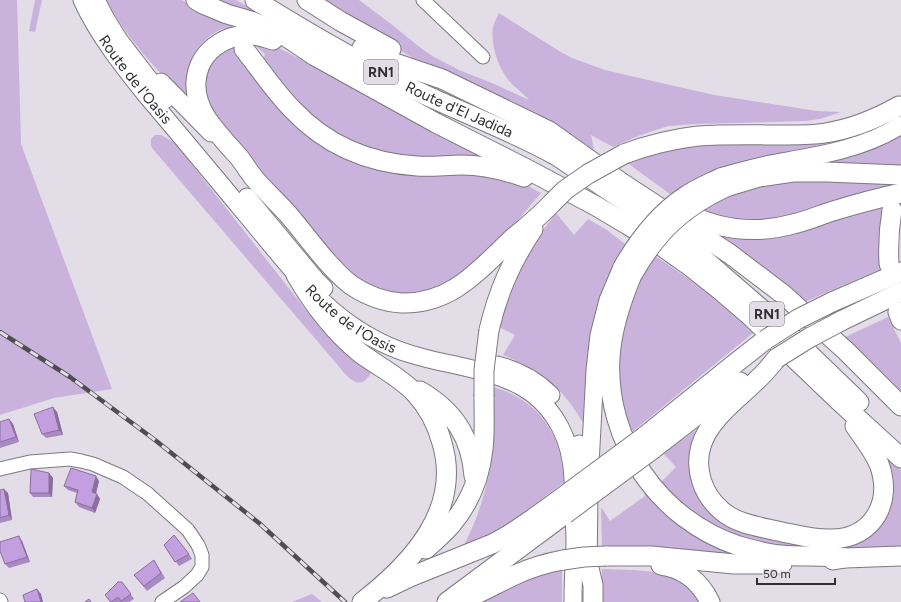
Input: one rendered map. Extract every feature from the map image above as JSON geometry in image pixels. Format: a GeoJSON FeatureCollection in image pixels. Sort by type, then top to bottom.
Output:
{"type":"FeatureCollection","features":[{"type":"Feature","properties":{"kind":"highway"},"geometry":{"type":"LineString","coordinates":[[196,0],[227,14],[251,21],[285,36],[315,56],[436,123],[524,167],[596,206],[660,245],[691,267],[748,314],[901,458]]}},
{"type":"Feature","properties":{"kind":"highway","name":"Route d'El Jadida"},"geometry":{"type":"LineString","coordinates":[[255,0],[336,49],[420,92],[537,145],[621,191]]}},
{"type":"Feature","properties":{"kind":"highway","name":"Route d'El Jadida"},"geometry":{"type":"LineString","coordinates":[[276,0],[344,39],[386,60],[442,79],[549,131],[621,191]]}},
{"type":"Feature","properties":{"kind":"highway"},"geometry":{"type":"LineString","coordinates":[[307,0],[340,21],[442,79]]}},
{"type":"Feature","properties":{"kind":"highway"},"geometry":{"type":"LineString","coordinates":[[315,56],[272,39],[254,35],[241,35],[221,41],[207,54],[198,72],[196,82],[198,100],[207,118],[218,134],[328,263],[359,290],[390,302],[402,303],[424,301],[435,298],[465,283],[547,209],[565,190],[588,174],[624,154],[661,142],[698,136],[824,134],[847,129],[866,122],[886,114],[900,105]]}},
{"type":"Feature","properties":{"kind":"highway"},"geometry":{"type":"LineString","coordinates":[[244,49],[293,110],[305,122],[347,150],[374,159],[403,165],[463,165],[495,168],[526,177],[568,196],[596,206]]}},
{"type":"Feature","properties":{"kind":"highway"},"geometry":{"type":"LineString","coordinates":[[901,175],[793,172],[723,182],[701,200],[688,208],[656,239],[627,271],[624,295],[615,325],[610,356],[613,404],[617,420],[628,449],[643,475],[652,487],[674,509],[698,527],[724,540],[752,550],[781,555],[844,558],[901,556]]}},
{"type":"Feature","properties":{"kind":"highway"},"geometry":{"type":"LineString","coordinates":[[621,191],[657,197],[704,221],[744,229],[769,229],[781,227],[862,202],[901,193]]}},
{"type":"Feature","properties":{"kind":"highway","name":"RN1"},"geometry":{"type":"LineString","coordinates":[[621,191],[730,254],[784,295],[846,351],[901,406]]}},
{"type":"Feature","properties":{"kind":"highway","name":"RN1"},"geometry":{"type":"LineString","coordinates":[[621,191],[677,236],[754,302],[815,359],[901,444]]}},
{"type":"Feature","properties":{"kind":"highway"},"geometry":{"type":"LineString","coordinates":[[364,600],[427,548],[451,525],[464,507],[474,487],[480,468],[483,449],[485,357],[493,312],[505,278],[522,245],[547,209]]}},
{"type":"Feature","properties":{"kind":"highway"},"geometry":{"type":"LineString","coordinates":[[649,443],[732,366],[765,340],[798,319],[895,268],[888,246],[892,210]]}},
{"type":"Feature","properties":{"kind":"highway"},"geometry":{"type":"LineString","coordinates":[[296,275],[315,305],[338,333],[358,351],[405,384],[422,401],[435,422],[444,446],[447,469],[445,492],[439,513],[422,542],[401,568]]}},
{"type":"Feature","properties":{"kind":"highway"},"geometry":{"type":"LineString","coordinates":[[446,602],[561,508],[649,443],[809,338],[901,292]]}},
{"type":"Feature","properties":{"kind":"highway"},"geometry":{"type":"LineString","coordinates":[[778,358],[758,380],[722,413],[706,434],[701,445],[699,470],[702,482],[714,503],[723,512],[750,525],[816,539],[833,540],[847,538],[867,527],[872,522],[880,508],[883,499],[883,477],[874,453],[840,402]]}},
{"type":"Feature","properties":{"kind":"highway"},"geometry":{"type":"LineString","coordinates":[[405,384],[416,388],[436,402],[454,418],[464,434],[471,453],[474,487]]}},
{"type":"Feature","properties":{"kind":"highway"},"geometry":{"type":"LineString","coordinates":[[364,600],[410,577],[502,540],[520,528],[561,508]]}},
{"type":"Feature","properties":{"kind":"highway"},"geometry":{"type":"LineString","coordinates":[[615,556],[667,566],[682,571],[695,581],[706,593],[710,602]]}},
{"type":"Feature","properties":{"kind":"highway"},"geometry":{"type":"LineString","coordinates":[[454,602],[475,595],[524,571],[563,560],[584,557],[664,557],[734,564],[771,565],[814,563],[844,558]]}},
{"type":"Feature","properties":{"kind":"highway"},"geometry":{"type":"LineString","coordinates":[[588,564],[593,585],[593,602]]}},
{"type":"Feature","properties":{"kind":"main road","name":"Route de l'Oasis"},"geometry":{"type":"LineString","coordinates":[[82,0],[100,32],[130,75],[296,275],[341,317],[358,330],[375,340],[400,351],[489,373],[522,387],[536,396],[546,406],[563,432],[568,445],[571,460],[575,541],[573,602]]}},
{"type":"Feature","properties":{"kind":"main road","name":"Route de l'Oasis"},"geometry":{"type":"LineString","coordinates":[[96,0],[109,25],[126,50],[169,104],[316,280],[343,306],[365,321],[406,341],[432,349],[503,366],[519,372],[532,379],[546,390],[565,412],[572,424],[581,450],[588,493],[588,602]]}},
{"type":"Feature","properties":{"kind":"main road"},"geometry":{"type":"LineString","coordinates":[[126,50],[150,70],[254,178]]}},
{"type":"Feature","properties":{"kind":"main road"},"geometry":{"type":"LineString","coordinates":[[723,182],[754,168],[820,155],[859,144],[882,135],[901,125]]}},
{"type":"Feature","properties":{"kind":"main road"},"geometry":{"type":"LineString","coordinates":[[588,493],[598,340],[608,300],[627,271]]}},
{"type":"Feature","properties":{"kind":"street"},"geometry":{"type":"LineString","coordinates":[[423,0],[483,57]]}},
{"type":"Feature","properties":{"kind":"street"},"geometry":{"type":"LineString","coordinates":[[0,469],[30,462],[70,459],[93,464],[122,477],[148,494],[188,530],[198,545],[202,555],[202,567],[197,575],[184,587],[162,602]]}},
{"type":"Feature","properties":{"kind":"shaded area"},"geometry":{"type":"Polygon","coordinates":[[[0,0],[17,0],[21,144],[112,389],[54,398],[0,415],[0,0]]]}},
{"type":"Feature","properties":{"kind":"shaded area"},"geometry":{"type":"Polygon","coordinates":[[[35,0],[42,0],[35,32],[29,31],[35,0]]]}},
{"type":"Feature","properties":{"kind":"shaded area"},"geometry":{"type":"Polygon","coordinates":[[[107,0],[182,0],[241,25],[222,29],[216,32],[206,39],[197,50],[191,62],[190,105],[134,43],[115,15],[107,0]]]}},
{"type":"Feature","properties":{"kind":"shaded area"},"geometry":{"type":"Polygon","coordinates":[[[203,0],[236,0],[285,28],[203,0]]]}},
{"type":"Feature","properties":{"kind":"shaded area"},"geometry":{"type":"Polygon","coordinates":[[[321,0],[359,0],[434,57],[459,70],[529,100],[507,78],[496,57],[492,34],[493,25],[499,13],[572,58],[605,70],[714,95],[817,111],[841,112],[820,119],[806,121],[668,126],[638,136],[613,147],[591,135],[594,150],[557,126],[518,105],[421,63],[321,0]]]}},
{"type":"Feature","properties":{"kind":"shaded area"},"geometry":{"type":"Polygon","coordinates":[[[251,42],[276,47],[283,50],[494,160],[375,155],[312,120],[252,50],[264,58],[265,54],[251,42]]]}},
{"type":"Feature","properties":{"kind":"shaded area"},"geometry":{"type":"Polygon","coordinates":[[[231,46],[237,50],[313,138],[526,185],[541,193],[484,260],[447,287],[402,296],[370,287],[345,269],[217,121],[205,99],[204,66],[207,61],[231,46]]]}},
{"type":"Feature","properties":{"kind":"shaded area"},"geometry":{"type":"Polygon","coordinates":[[[880,126],[857,136],[674,197],[626,162],[662,148],[880,126]]]}},
{"type":"Feature","properties":{"kind":"shaded area"},"geometry":{"type":"Polygon","coordinates":[[[901,132],[900,166],[800,166],[901,132]]]}},
{"type":"Feature","properties":{"kind":"shaded area"},"geometry":{"type":"Polygon","coordinates":[[[155,135],[161,135],[175,143],[320,328],[344,352],[371,373],[365,381],[359,383],[355,382],[344,373],[152,148],[151,139],[155,135]]]}},
{"type":"Feature","properties":{"kind":"shaded area"},"geometry":{"type":"Polygon","coordinates":[[[769,180],[901,180],[901,188],[797,218],[741,222],[701,211],[722,197],[769,180]]]}},
{"type":"Feature","properties":{"kind":"shaded area"},"geometry":{"type":"Polygon","coordinates":[[[888,198],[883,268],[802,303],[708,229],[722,232],[888,198]]]}},
{"type":"Feature","properties":{"kind":"shaded area"},"geometry":{"type":"Polygon","coordinates":[[[556,213],[574,235],[588,219],[607,230],[625,244],[606,281],[600,300],[588,360],[583,423],[568,400],[550,382],[528,367],[503,355],[515,335],[499,327],[509,291],[534,242],[556,213]]]}},
{"type":"Feature","properties":{"kind":"shaded area"},"geometry":{"type":"Polygon","coordinates":[[[655,256],[706,292],[753,333],[627,436],[622,421],[617,341],[640,278],[655,256]]]}},
{"type":"Feature","properties":{"kind":"shaded area"},"geometry":{"type":"Polygon","coordinates":[[[888,317],[901,343],[901,394],[843,338],[888,317]]]}},
{"type":"Feature","properties":{"kind":"shaded area"},"geometry":{"type":"Polygon","coordinates":[[[493,387],[509,393],[523,401],[535,410],[545,422],[559,449],[564,482],[503,529],[462,549],[479,511],[485,491],[491,449],[493,387]]]}},
{"type":"Feature","properties":{"kind":"shaded area"},"geometry":{"type":"Polygon","coordinates":[[[705,424],[699,494],[816,543],[888,511],[894,490],[894,483],[892,469],[886,455],[901,470],[901,547],[810,552],[767,549],[687,514],[661,482],[676,467],[663,453],[705,424]]]}},
{"type":"Feature","properties":{"kind":"shaded area"},"geometry":{"type":"Polygon","coordinates":[[[640,479],[763,556],[602,546],[601,507],[610,521],[645,496],[640,479]]]}},
{"type":"Feature","properties":{"kind":"shaded area"},"geometry":{"type":"Polygon","coordinates":[[[562,568],[562,602],[477,602],[522,580],[562,568]]]}},
{"type":"Feature","properties":{"kind":"shaded area"},"geometry":{"type":"Polygon","coordinates":[[[602,569],[655,572],[685,581],[703,602],[602,602],[602,569]]]}},
{"type":"Feature","properties":{"kind":"shaded area"},"geometry":{"type":"Polygon","coordinates":[[[312,594],[322,602],[292,602],[312,594]]]}},
{"type":"Feature","properties":{"kind":"building"},"geometry":{"type":"Polygon","coordinates":[[[53,407],[59,430],[42,434],[34,414],[53,407]]]}},
{"type":"Feature","properties":{"kind":"building"},"geometry":{"type":"Polygon","coordinates":[[[9,419],[16,437],[0,442],[0,422],[9,419]]]}},
{"type":"Feature","properties":{"kind":"building"},"geometry":{"type":"Polygon","coordinates":[[[71,468],[96,476],[92,492],[97,494],[92,508],[75,502],[78,490],[64,486],[71,468]]]}},
{"type":"Feature","properties":{"kind":"building"},"geometry":{"type":"Polygon","coordinates":[[[31,469],[49,473],[49,493],[30,493],[31,469]]]}},
{"type":"Feature","properties":{"kind":"building"},"geometry":{"type":"Polygon","coordinates":[[[4,489],[9,515],[0,518],[0,490],[4,489]]]}},
{"type":"Feature","properties":{"kind":"building"},"geometry":{"type":"Polygon","coordinates":[[[174,535],[189,554],[175,562],[164,545],[174,535]]]}},
{"type":"Feature","properties":{"kind":"building"},"geometry":{"type":"Polygon","coordinates":[[[19,536],[27,557],[5,564],[0,551],[0,542],[19,536]]]}},
{"type":"Feature","properties":{"kind":"building"},"geometry":{"type":"Polygon","coordinates":[[[154,560],[161,573],[144,586],[134,575],[154,560]]]}},
{"type":"Feature","properties":{"kind":"building"},"geometry":{"type":"Polygon","coordinates":[[[118,582],[122,582],[131,594],[121,601],[118,597],[111,602],[105,595],[118,582]]]}},
{"type":"Feature","properties":{"kind":"building"},"geometry":{"type":"Polygon","coordinates":[[[37,589],[41,602],[25,602],[23,595],[37,589]]]}},
{"type":"Feature","properties":{"kind":"building"},"geometry":{"type":"Polygon","coordinates":[[[193,593],[200,602],[180,602],[193,593]]]}},
{"type":"Feature","properties":{"kind":"tunnel"},"geometry":{"type":"LineString","coordinates":[[211,3],[244,49]]}},
{"type":"Feature","properties":{"kind":"railway"},"geometry":{"type":"LineString","coordinates":[[0,332],[70,377],[155,440],[259,523],[345,602]]}}]}
